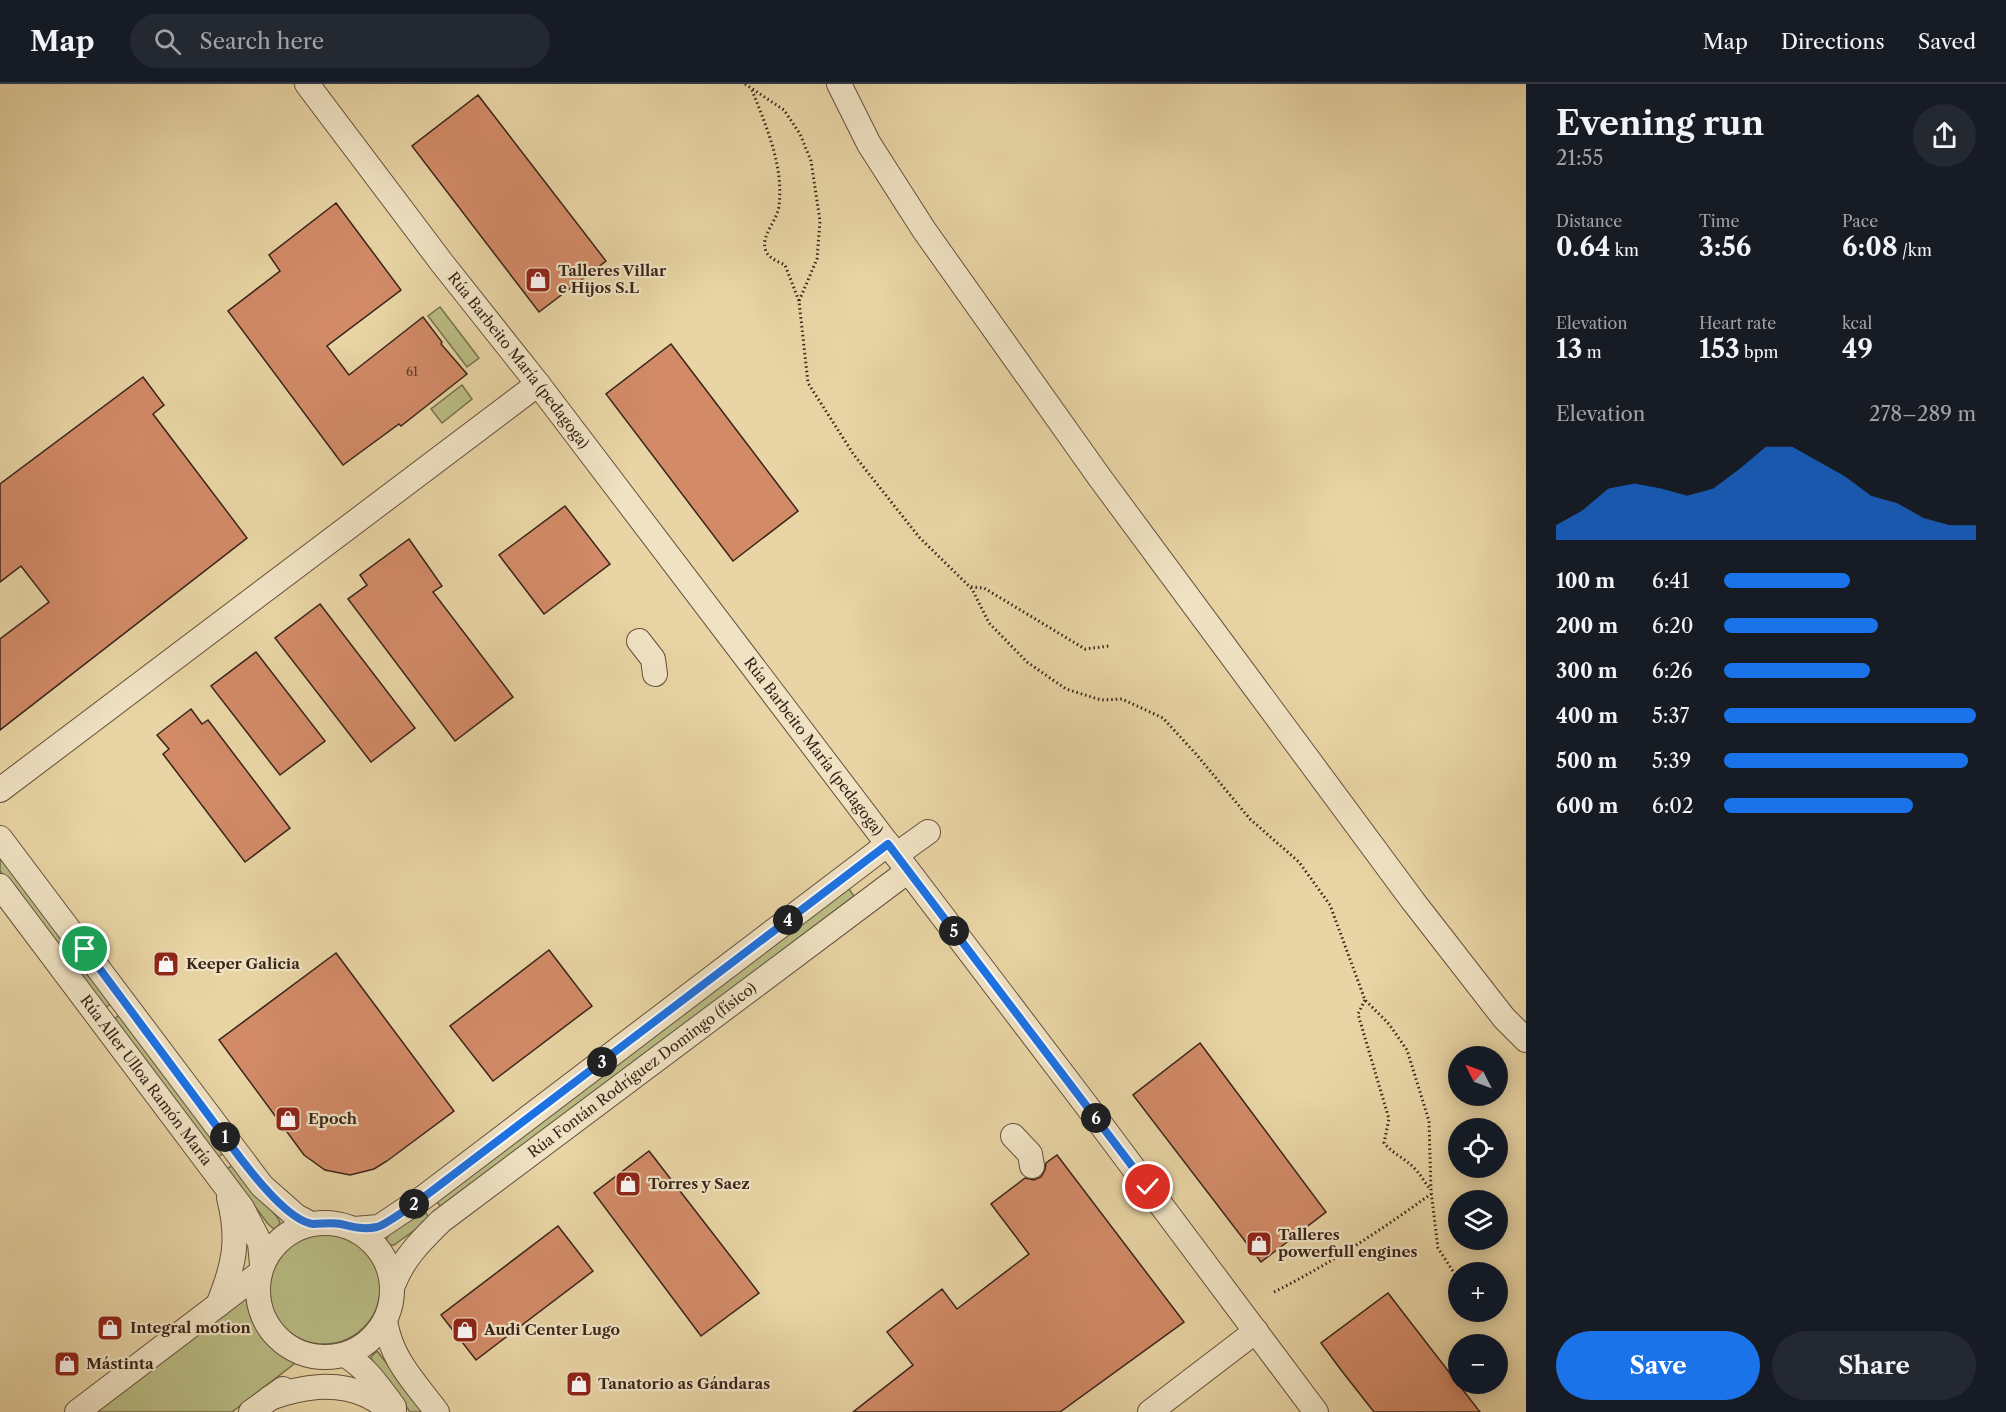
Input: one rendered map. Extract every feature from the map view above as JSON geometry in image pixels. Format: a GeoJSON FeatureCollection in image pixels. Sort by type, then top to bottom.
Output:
{"type":"FeatureCollection","features":[{"type":"Feature","properties":{"kind":"street","name":"Rúa Barbeito María (pedagoga)"},"geometry":{"type":"LineString","coordinates":[[307,84],[898,857],[1316,1412]]}},
{"type":"Feature","properties":{"kind":"street"},"geometry":{"type":"LineString","coordinates":[[839,84],[869,144],[924,230],[1100,478],[1413,901],[1504,1018],[1526,1040]]}},
{"type":"Feature","properties":{"kind":"street"},"geometry":{"type":"LineString","coordinates":[[0,790],[538,384]]}},
{"type":"Feature","properties":{"kind":"street"},"geometry":{"type":"LineString","coordinates":[[639,641],[653,659],[655,674]]}},
{"type":"Feature","properties":{"kind":"street","name":"Rúa Fontán Rodríguez Domingo (físico)"},"geometry":{"type":"LineString","coordinates":[[393,1285],[410,1252],[441,1221],[927,832]]}},
{"type":"Feature","properties":{"kind":"street","name":"Rúa Aller Ulloa Ramón María"},"geometry":{"type":"LineString","coordinates":[[0,837],[262,1186],[296,1216],[311,1224]]}},
{"type":"Feature","properties":{"kind":"street","name":"Rúa Fontán Rodríguez Domingo (físico)"},"geometry":{"type":"LineString","coordinates":[[354,1229],[379,1227],[424,1197],[898,857]]}},
{"type":"Feature","properties":{"kind":"street","name":"Rúa Aller Ulloa Ramón María"},"geometry":{"type":"LineString","coordinates":[[0,886],[226,1187],[254,1228],[260,1243],[261,1269],[258,1290],[265,1322],[287,1346],[302,1353],[318,1357],[339,1356]]}},
{"type":"Feature","properties":{"kind":"street"},"geometry":{"type":"LineString","coordinates":[[1013,1136],[1030,1154],[1032,1166]]}},
{"type":"Feature","properties":{"kind":"street","name":"Rúa Aller Ulloa Ramón María"},"geometry":{"type":"LineString","coordinates":[[218,1305],[227,1283],[234,1254],[235,1221],[226,1187]]}},
{"type":"Feature","properties":{"kind":"street"},"geometry":{"type":"LineString","coordinates":[[77,1412],[218,1305],[261,1269],[274,1246],[291,1232],[311,1224],[340,1224],[354,1229],[366,1236],[385,1258],[390,1271],[393,1285],[391,1304],[385,1321],[368,1342],[308,1371],[261,1405]]}},
{"type":"Feature","properties":{"kind":"street"},"geometry":{"type":"LineString","coordinates":[[385,1321],[388,1338],[396,1358],[437,1412]]}},
{"type":"Feature","properties":{"kind":"street"},"geometry":{"type":"LineString","coordinates":[[1150,1412],[1256,1331]]}},
{"type":"Feature","properties":{"kind":"street"},"geometry":{"type":"LineString","coordinates":[[339,1356],[358,1362],[369,1373],[396,1412]]}},
{"type":"Feature","properties":{"kind":"street"},"geometry":{"type":"LineString","coordinates":[[261,1405],[299,1388],[331,1386],[365,1394],[396,1412]]}},
{"type":"Feature","properties":{"kind":"path"},"geometry":{"type":"LineString","coordinates":[[745,84],[784,110],[800,134],[811,160],[820,221],[817,259],[799,301]]}},
{"type":"Feature","properties":{"kind":"path"},"geometry":{"type":"LineString","coordinates":[[751,88],[767,128],[779,172],[779,206],[774,224],[764,239],[765,251],[773,260],[785,265],[799,301],[808,383],[854,455],[911,528],[969,586],[989,623],[1027,662],[1066,689],[1101,700],[1122,699],[1163,718],[1250,819],[1299,862],[1330,905],[1365,1000],[1389,1024],[1407,1050],[1429,1120],[1431,1192],[1438,1248],[1448,1264]]}},
{"type":"Feature","properties":{"kind":"path"},"geometry":{"type":"LineString","coordinates":[[969,586],[984,588],[1085,649],[1109,646]]}},
{"type":"Feature","properties":{"kind":"path"},"geometry":{"type":"LineString","coordinates":[[1365,1000],[1358,1014],[1389,1119],[1384,1143],[1391,1152],[1415,1168],[1431,1192]]}},
{"type":"Feature","properties":{"kind":"path"},"geometry":{"type":"LineString","coordinates":[[1274,1292],[1311,1274],[1385,1227],[1431,1192]]}},
{"type":"Feature","properties":{"kind":"green space"},"geometry":{"type":"Polygon","coordinates":[[[440,307],[479,358],[467,367],[428,316],[440,307]]]}},
{"type":"Feature","properties":{"kind":"green space"},"geometry":{"type":"Polygon","coordinates":[[[462,385],[472,399],[442,423],[431,409],[462,385]]]}},
{"type":"Feature","properties":{"kind":"green space"},"geometry":{"type":"Polygon","coordinates":[[[0,858],[114,1001],[105,1008],[0,871],[0,858]]]}},
{"type":"Feature","properties":{"kind":"green space"},"geometry":{"type":"Polygon","coordinates":[[[847,886],[854,896],[442,1209],[435,1199],[847,886]]]}},
{"type":"Feature","properties":{"kind":"green space"},"geometry":{"type":"Polygon","coordinates":[[[122,1013],[226,1151],[217,1158],[113,1020],[122,1013]]]}},
{"type":"Feature","properties":{"kind":"green space"},"geometry":{"type":"Polygon","coordinates":[[[236,1163],[277,1217],[280,1222],[278,1227],[274,1229],[268,1224],[227,1169],[236,1163]]]}},
{"type":"Feature","properties":{"kind":"green space"},"geometry":{"type":"Polygon","coordinates":[[[423,1209],[430,1219],[394,1245],[390,1245],[386,1240],[389,1234],[423,1209]]]}},
{"type":"Feature","properties":{"kind":"green space"},"geometry":{"type":"Polygon","coordinates":[[[324,1232],[345,1237],[363,1249],[375,1267],[380,1288],[375,1309],[363,1327],[345,1339],[324,1344],[303,1339],[285,1327],[273,1309],[268,1288],[273,1267],[285,1249],[303,1237],[324,1232]]]}},
{"type":"Feature","properties":{"kind":"green space"},"geometry":{"type":"Polygon","coordinates":[[[247,1294],[253,1317],[263,1335],[277,1349],[298,1361],[232,1412],[94,1412],[247,1294]]]}},
{"type":"Feature","properties":{"kind":"green space"},"geometry":{"type":"Polygon","coordinates":[[[377,1351],[423,1409],[420,1412],[410,1412],[372,1360],[371,1357],[377,1351]]]}},
{"type":"Feature","properties":{"kind":"building"},"geometry":{"type":"Polygon","coordinates":[[[478,95],[606,261],[539,312],[412,146],[478,95]]]}},
{"type":"Feature","properties":{"kind":"building"},"geometry":{"type":"Polygon","coordinates":[[[336,203],[401,290],[327,346],[349,375],[423,317],[442,342],[441,344],[467,374],[401,426],[399,424],[343,465],[228,311],[280,271],[269,255],[336,203]]]}},
{"type":"Feature","properties":{"kind":"building"},"geometry":{"type":"Polygon","coordinates":[[[671,344],[798,511],[733,561],[606,394],[671,344]]]}},
{"type":"Feature","properties":{"kind":"building"},"geometry":{"type":"Polygon","coordinates":[[[143,377],[164,405],[153,414],[247,538],[0,730],[0,639],[49,602],[21,566],[0,582],[0,484],[143,377]]]}},
{"type":"Feature","properties":{"kind":"building"},"geometry":{"type":"Polygon","coordinates":[[[565,506],[610,564],[544,614],[499,555],[565,506]]]}},
{"type":"Feature","properties":{"kind":"building"},"geometry":{"type":"Polygon","coordinates":[[[409,539],[442,586],[433,592],[513,697],[455,741],[348,599],[367,585],[360,575],[409,539]]]}},
{"type":"Feature","properties":{"kind":"building"},"geometry":{"type":"Polygon","coordinates":[[[320,604],[415,728],[371,762],[275,638],[320,604]]]}},
{"type":"Feature","properties":{"kind":"building"},"geometry":{"type":"Polygon","coordinates":[[[256,652],[325,741],[280,775],[211,686],[256,652]]]}},
{"type":"Feature","properties":{"kind":"building"},"geometry":{"type":"Polygon","coordinates":[[[191,709],[202,724],[208,720],[290,828],[245,862],[163,754],[169,749],[157,735],[191,709]]]}},
{"type":"Feature","properties":{"kind":"building"},"geometry":{"type":"Polygon","coordinates":[[[549,950],[592,1006],[493,1081],[450,1026],[549,950]]]}},
{"type":"Feature","properties":{"kind":"building"},"geometry":{"type":"Polygon","coordinates":[[[336,953],[454,1111],[374,1169],[350,1175],[325,1170],[304,1155],[219,1040],[336,953]]]}},
{"type":"Feature","properties":{"kind":"building"},"geometry":{"type":"Polygon","coordinates":[[[1200,1043],[1326,1212],[1261,1262],[1133,1095],[1200,1043]]]}},
{"type":"Feature","properties":{"kind":"building"},"geometry":{"type":"Polygon","coordinates":[[[649,1151],[759,1293],[701,1336],[594,1193],[649,1151]]]}},
{"type":"Feature","properties":{"kind":"building"},"geometry":{"type":"Polygon","coordinates":[[[1057,1155],[1184,1322],[1060,1412],[853,1412],[913,1365],[887,1332],[942,1289],[957,1309],[1029,1254],[991,1204],[1025,1178],[1034,1180],[1041,1177],[1046,1163],[1057,1155]]]}},
{"type":"Feature","properties":{"kind":"building"},"geometry":{"type":"Polygon","coordinates":[[[558,1226],[593,1271],[476,1360],[441,1315],[558,1226]]]}},
{"type":"Feature","properties":{"kind":"building"},"geometry":{"type":"Polygon","coordinates":[[[1388,1293],[1448,1371],[1448,1394],[1466,1394],[1480,1412],[1374,1412],[1321,1343],[1388,1293]]]}},
{"type":"Feature","properties":{"kind":"place","name":"Talleres Villar e Hijos S.L"},"geometry":{"type":"Point","coordinates":[538,280]}},
{"type":"Feature","properties":{"kind":"place","name":"Keeper Galicia"},"geometry":{"type":"Point","coordinates":[166,964]}},
{"type":"Feature","properties":{"kind":"place","name":"Epoch"},"geometry":{"type":"Point","coordinates":[288,1119]}},
{"type":"Feature","properties":{"kind":"place","name":"Torres y Saez"},"geometry":{"type":"Point","coordinates":[628,1184]}},
{"type":"Feature","properties":{"kind":"place","name":"Talleres powerfull engines"},"geometry":{"type":"Point","coordinates":[1259,1244]}},
{"type":"Feature","properties":{"kind":"place","name":"Integral motion"},"geometry":{"type":"Point","coordinates":[110,1328]}},
{"type":"Feature","properties":{"kind":"place","name":"Audi Center Lugo"},"geometry":{"type":"Point","coordinates":[465,1330]}},
{"type":"Feature","properties":{"kind":"place","name":"Mástinta"},"geometry":{"type":"Point","coordinates":[67,1364]}},
{"type":"Feature","properties":{"kind":"place","name":"Tanatorio as Gándaras"},"geometry":{"type":"Point","coordinates":[579,1384]}},
{"type":"Feature","properties":{"kind":"route"},"geometry":{"type":"LineString","coordinates":[[85,949],[262,1186],[296,1216],[311,1224],[326,1222],[354,1229],[379,1227],[424,1197],[888,844],[1148,1187]]}}]}
